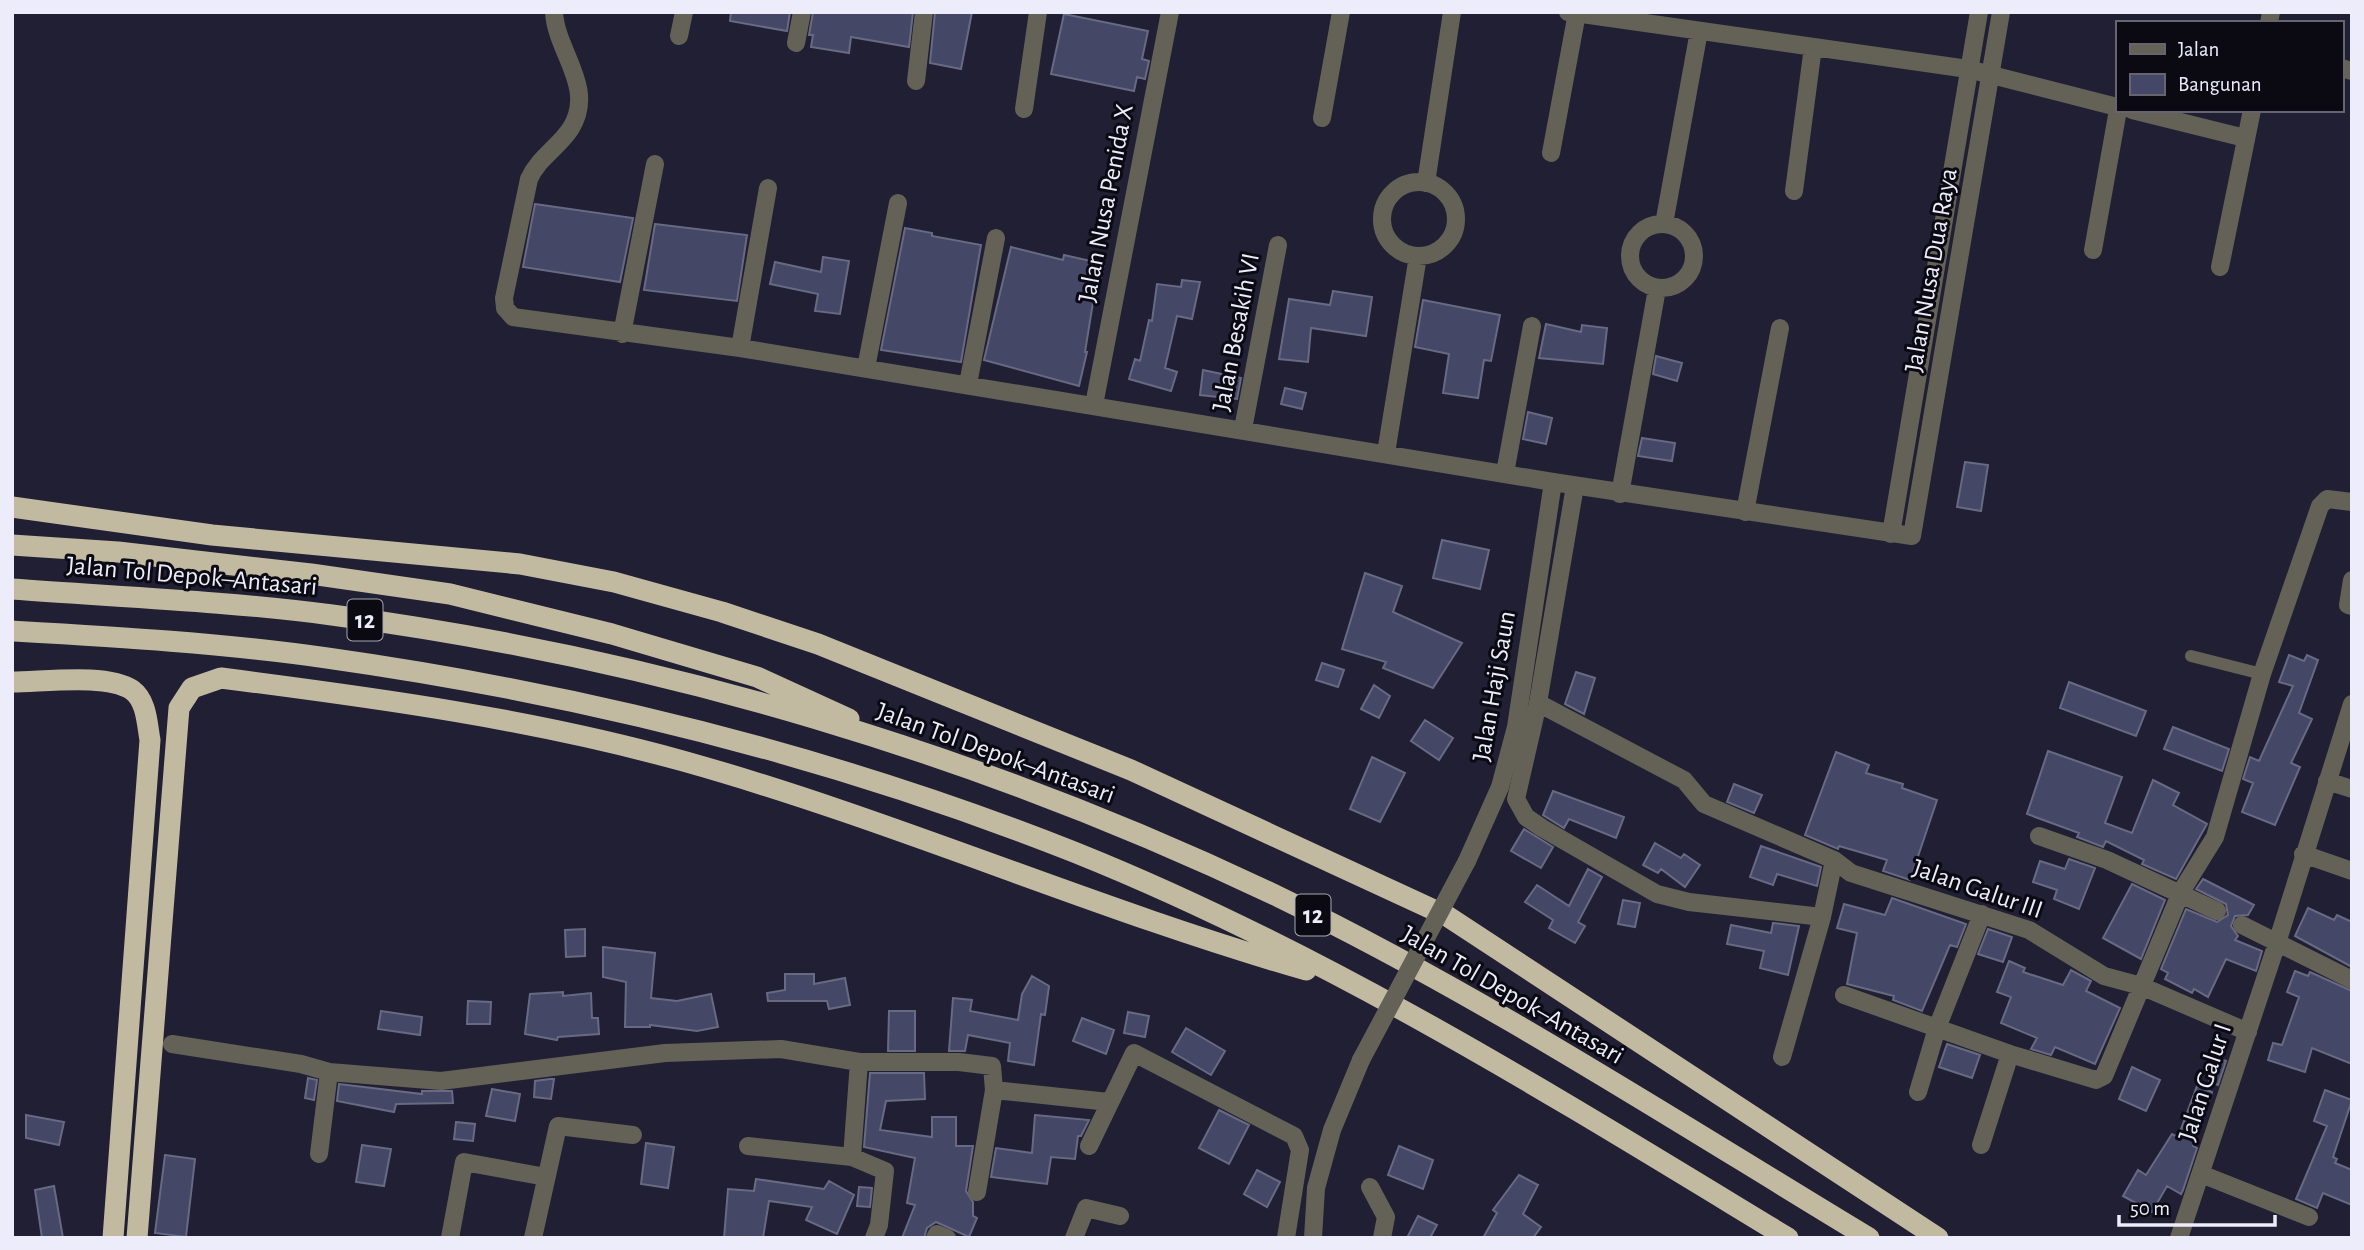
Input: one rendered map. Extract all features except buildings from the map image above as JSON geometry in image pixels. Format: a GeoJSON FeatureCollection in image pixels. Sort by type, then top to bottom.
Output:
{"type":"FeatureCollection","features":[{"type":"Feature","properties":{"kind":"highway"},"geometry":{"type":"LineString","coordinates":[[12,508],[212,535],[520,564],[638,589],[722,612],[818,645],[1131,769],[1447,916],[1938,1238]]}},
{"type":"Feature","properties":{"kind":"highway"},"geometry":{"type":"LineString","coordinates":[[12,545],[118,552],[256,567],[450,594],[612,634],[757,677],[914,749]]}},
{"type":"Feature","properties":{"kind":"highway","name":"Jalan Tol Depok–Antasari"},"geometry":{"type":"LineString","coordinates":[[12,590],[332,615],[529,647],[713,690],[914,749],[1098,816],[1280,898],[1460,992],[1869,1238]]}},
{"type":"Feature","properties":{"kind":"highway","name":"12"},"geometry":{"type":"LineString","coordinates":[[12,631],[114,637],[324,657],[528,691],[713,734],[843,771],[1074,852],[1260,936],[1357,984],[1502,1065],[1788,1238]]}},
{"type":"Feature","properties":{"kind":"highway"},"geometry":{"type":"LineString","coordinates":[[137,1238],[179,708],[192,688],[222,678],[440,707],[571,733],[683,761],[793,795],[1206,941],[1357,984]]}},
{"type":"Feature","properties":{"kind":"highway"},"geometry":{"type":"LineString","coordinates":[[12,682],[110,681],[133,691],[144,707],[150,740],[113,1238]]}},
{"type":"Feature","properties":{"kind":"street"},"geometry":{"type":"LineString","coordinates":[[554,12],[555,29],[575,73],[579,108],[573,125],[537,162],[529,179],[504,298],[505,308],[513,317],[740,348],[1243,429],[1620,494],[1891,534]]}},
{"type":"Feature","properties":{"kind":"street"},"geometry":{"type":"LineString","coordinates":[[679,36],[684,12]]}},
{"type":"Feature","properties":{"kind":"street"},"geometry":{"type":"LineString","coordinates":[[796,43],[802,12]]}},
{"type":"Feature","properties":{"kind":"street"},"geometry":{"type":"LineString","coordinates":[[916,81],[924,12]]}},
{"type":"Feature","properties":{"kind":"street"},"geometry":{"type":"LineString","coordinates":[[1024,109],[1038,12]]}},
{"type":"Feature","properties":{"kind":"street","name":"Jalan Nusa Penida X"},"geometry":{"type":"LineString","coordinates":[[1094,405],[1170,12]]}},
{"type":"Feature","properties":{"kind":"street"},"geometry":{"type":"LineString","coordinates":[[1322,118],[1341,12]]}},
{"type":"Feature","properties":{"kind":"street"},"geometry":{"type":"LineString","coordinates":[[1426,183],[1452,12]]}},
{"type":"Feature","properties":{"kind":"street","name":"Jalan Nusa Dua Raya"},"geometry":{"type":"LineString","coordinates":[[1979,12],[1891,534],[1912,536],[2001,12]]}},
{"type":"Feature","properties":{"kind":"street"},"geometry":{"type":"LineString","coordinates":[[1551,153],[1572,13],[1968,69],[2116,107]]}},
{"type":"Feature","properties":{"kind":"street"},"geometry":{"type":"LineString","coordinates":[[1664,223],[1699,31]]}},
{"type":"Feature","properties":{"kind":"street"},"geometry":{"type":"LineString","coordinates":[[1794,191],[1813,47]]}},
{"type":"Feature","properties":{"kind":"street"},"geometry":{"type":"LineString","coordinates":[[2093,250],[2117,112]]}},
{"type":"Feature","properties":{"kind":"street"},"geometry":{"type":"LineString","coordinates":[[2140,112],[2245,138]]}},
{"type":"Feature","properties":{"kind":"street"},"geometry":{"type":"LineString","coordinates":[[2220,267],[2252,112]]}},
{"type":"Feature","properties":{"kind":"street"},"geometry":{"type":"LineString","coordinates":[[622,334],[655,164]]}},
{"type":"Feature","properties":{"kind":"street"},"geometry":{"type":"LineString","coordinates":[[1426,183],[1445,193],[1452,202],[1456,223],[1447,243],[1439,250],[1418,257],[1394,246],[1383,222],[1384,209],[1400,188],[1426,183]]}},
{"type":"Feature","properties":{"kind":"street"},"geometry":{"type":"LineString","coordinates":[[740,348],[768,188]]}},
{"type":"Feature","properties":{"kind":"street"},"geometry":{"type":"LineString","coordinates":[[866,368],[898,203]]}},
{"type":"Feature","properties":{"kind":"street"},"geometry":{"type":"LineString","coordinates":[[1664,223],[1685,233],[1695,254],[1693,266],[1679,284],[1657,289],[1639,280],[1633,272],[1630,253],[1633,243],[1645,228],[1664,223]]}},
{"type":"Feature","properties":{"kind":"street"},"geometry":{"type":"LineString","coordinates":[[968,384],[996,238]]}},
{"type":"Feature","properties":{"kind":"street","name":"Jalan Besakih VI"},"geometry":{"type":"LineString","coordinates":[[1243,429],[1278,245]]}},
{"type":"Feature","properties":{"kind":"street"},"geometry":{"type":"LineString","coordinates":[[1386,453],[1418,257]]}},
{"type":"Feature","properties":{"kind":"street"},"geometry":{"type":"LineString","coordinates":[[1620,494],[1657,289]]}},
{"type":"Feature","properties":{"kind":"street"},"geometry":{"type":"LineString","coordinates":[[1505,473],[1532,326]]}},
{"type":"Feature","properties":{"kind":"street"},"geometry":{"type":"LineString","coordinates":[[1745,512],[1780,328]]}},
{"type":"Feature","properties":{"kind":"street","name":"Jalan Haji Saun"},"geometry":{"type":"LineString","coordinates":[[1313,1238],[1316,1188],[1332,1130],[1361,1060],[1467,861],[1500,787],[1516,727],[1553,482]]}},
{"type":"Feature","properties":{"kind":"street"},"geometry":{"type":"LineString","coordinates":[[1574,486],[1538,704],[1516,799],[1526,817],[1657,894],[1689,902],[1822,917]]}},
{"type":"Feature","properties":{"kind":"street"},"geometry":{"type":"LineString","coordinates":[[1844,995],[2010,1054],[2082,1076],[2102,1078],[2181,892],[2215,837],[2262,674],[2320,506],[2327,499],[2352,502]]}},
{"type":"Feature","properties":{"kind":"street"},"geometry":{"type":"LineString","coordinates":[[2352,580],[2348,605],[2352,606]]}},
{"type":"Feature","properties":{"kind":"street","name":"Jalan Galur III"},"geometry":{"type":"LineString","coordinates":[[1538,704],[1685,780],[1704,804],[1834,860],[1851,873],[2036,933],[2104,976],[2141,986],[2248,1032]]}},
{"type":"Feature","properties":{"kind":"street","name":"Jalan Galur I"},"geometry":{"type":"LineString","coordinates":[[2179,1238],[2277,943],[2352,704]]}},
{"type":"Feature","properties":{"kind":"street"},"geometry":{"type":"LineString","coordinates":[[2327,781],[2352,789]]}},
{"type":"Feature","properties":{"kind":"street"},"geometry":{"type":"LineString","coordinates":[[2039,836],[2181,892],[2217,911]]}},
{"type":"Feature","properties":{"kind":"street"},"geometry":{"type":"LineString","coordinates":[[2303,854],[2352,871]]}},
{"type":"Feature","properties":{"kind":"street"},"geometry":{"type":"LineString","coordinates":[[1782,1057],[1822,917],[1834,860]]}},
{"type":"Feature","properties":{"kind":"street"},"geometry":{"type":"LineString","coordinates":[[1917,1092],[1937,1028],[1982,914]]}},
{"type":"Feature","properties":{"kind":"street"},"geometry":{"type":"LineString","coordinates":[[2242,925],[2352,981]]}},
{"type":"Feature","properties":{"kind":"street"},"geometry":{"type":"LineString","coordinates":[[172,1044],[301,1063],[330,1072],[441,1081],[665,1053],[781,1049],[859,1062],[959,1062],[992,1066],[994,1090],[977,1192]]}},
{"type":"Feature","properties":{"kind":"street"},"geometry":{"type":"LineString","coordinates":[[1089,1146],[1134,1053],[1294,1136],[1300,1150],[1286,1238]]}},
{"type":"Feature","properties":{"kind":"street"},"geometry":{"type":"LineString","coordinates":[[1981,1144],[2010,1054]]}},
{"type":"Feature","properties":{"kind":"street"},"geometry":{"type":"LineString","coordinates":[[852,1157],[859,1062]]}},
{"type":"Feature","properties":{"kind":"street"},"geometry":{"type":"LineString","coordinates":[[319,1154],[330,1072]]}},
{"type":"Feature","properties":{"kind":"street"},"geometry":{"type":"LineString","coordinates":[[994,1090],[1109,1102]]}},
{"type":"Feature","properties":{"kind":"street"},"geometry":{"type":"LineString","coordinates":[[533,1238],[558,1126],[633,1135]]}},
{"type":"Feature","properties":{"kind":"street"},"geometry":{"type":"LineString","coordinates":[[748,1146],[852,1157],[885,1171],[879,1226],[874,1238]]}},
{"type":"Feature","properties":{"kind":"street"},"geometry":{"type":"LineString","coordinates":[[450,1238],[464,1162],[546,1177]]}},
{"type":"Feature","properties":{"kind":"street"},"geometry":{"type":"LineString","coordinates":[[2201,1174],[2309,1217]]}},
{"type":"Feature","properties":{"kind":"street"},"geometry":{"type":"LineString","coordinates":[[1370,1187],[1386,1217],[1382,1238]]}},
{"type":"Feature","properties":{"kind":"street"},"geometry":{"type":"LineString","coordinates":[[1074,1238],[1086,1208],[1119,1216]]}},
{"type":"Feature","properties":{"kind":"street"},"geometry":{"type":"LineString","coordinates":[[935,1238],[937,1234],[947,1238]]}},
{"type":"Feature","properties":{"kind":"lane"},"geometry":{"type":"LineString","coordinates":[[2191,656],[2262,674]]}}]}
